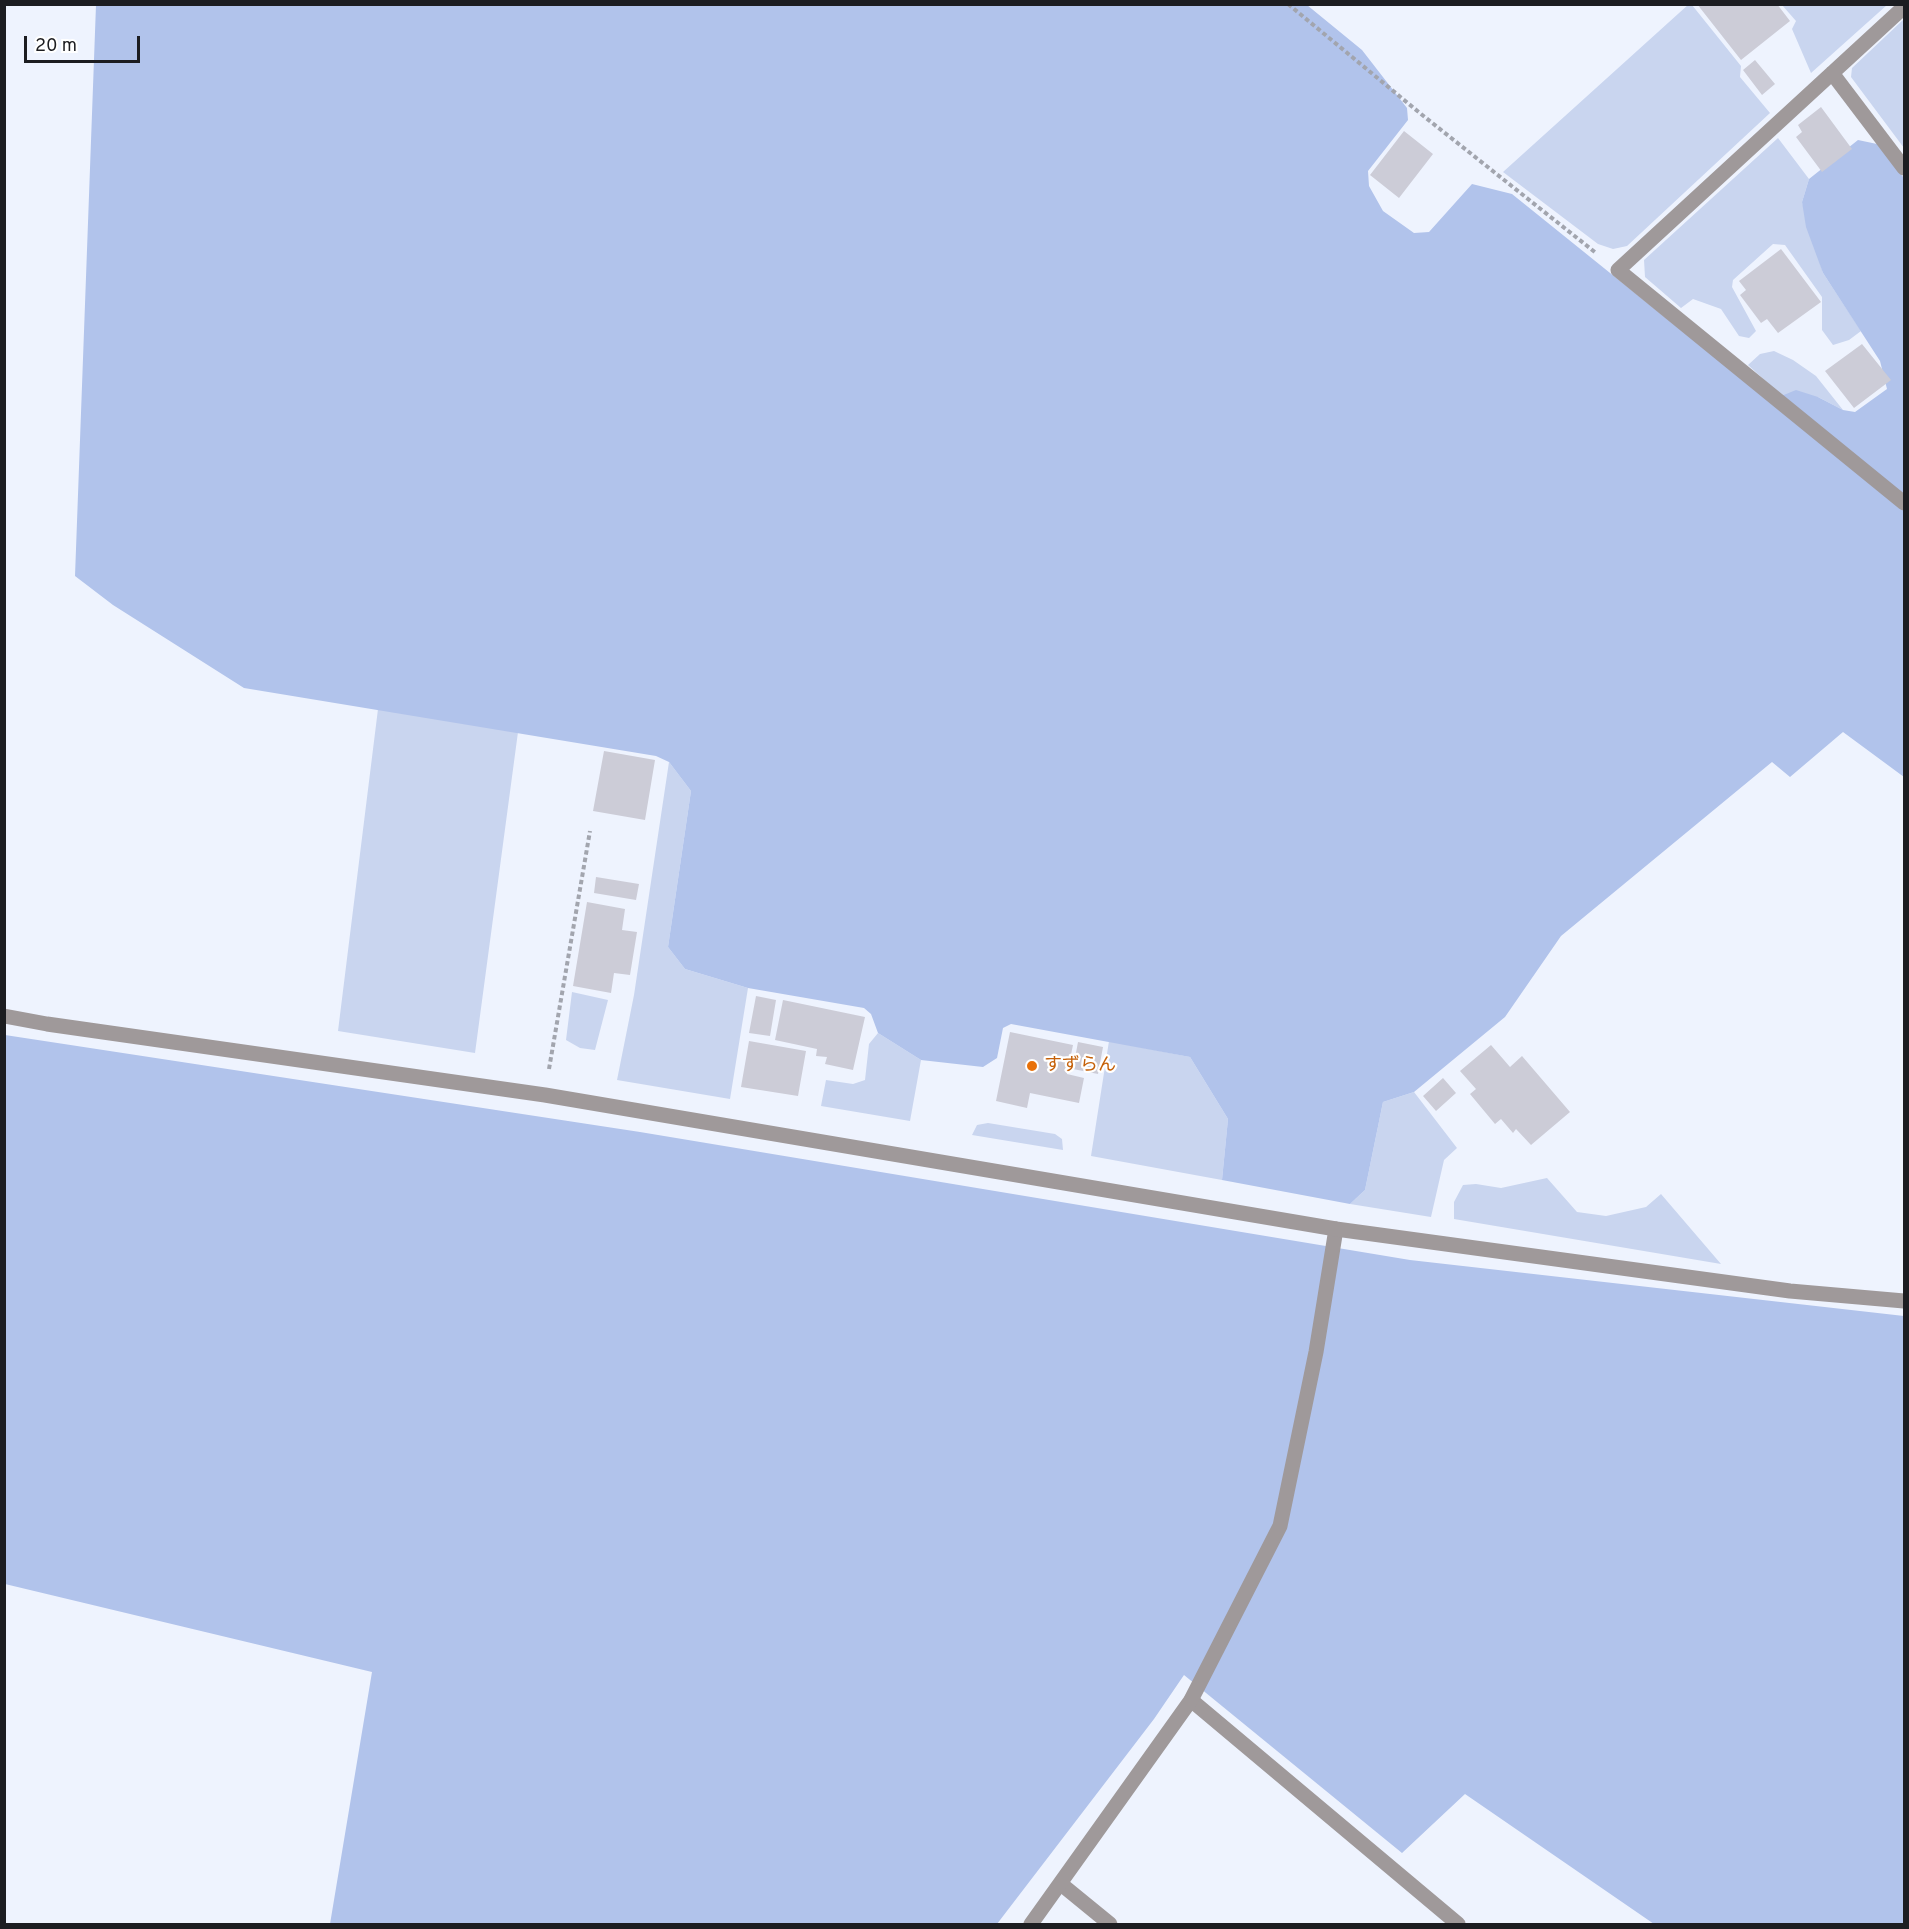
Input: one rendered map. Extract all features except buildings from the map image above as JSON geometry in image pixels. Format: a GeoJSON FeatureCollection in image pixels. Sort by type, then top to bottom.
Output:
{"type":"FeatureCollection","features":[{"type":"Feature","properties":{"kind":"street"},"geometry":{"type":"LineString","coordinates":[[1905,7],[1618,270],[1905,503]]}},
{"type":"Feature","properties":{"kind":"street"},"geometry":{"type":"LineString","coordinates":[[1832,73],[1905,168]]}},
{"type":"Feature","properties":{"kind":"street"},"geometry":{"type":"LineString","coordinates":[[4,1016],[545,1095],[1336,1229],[1790,1291],[1905,1301]]}},
{"type":"Feature","properties":{"kind":"street"},"geometry":{"type":"LineString","coordinates":[[1031,1924],[1191,1700],[1280,1526],[1316,1352],[1336,1229]]}},
{"type":"Feature","properties":{"kind":"street"},"geometry":{"type":"LineString","coordinates":[[1191,1700],[1458,1924]]}},
{"type":"Feature","properties":{"kind":"street"},"geometry":{"type":"LineString","coordinates":[[1061,1884],[1110,1924]]}},
{"type":"Feature","properties":{"kind":"path"},"geometry":{"type":"LineString","coordinates":[[1287,4],[1421,114],[1618,270]]}},
{"type":"Feature","properties":{"kind":"path"},"geometry":{"type":"LineString","coordinates":[[545,1095],[590,831]]}},
{"type":"Feature","properties":{"kind":"shaded area"},"geometry":{"type":"Polygon","coordinates":[[[1689,4],[1741,66],[1740,77],[1770,113],[1627,246],[1613,249],[1598,244],[1503,172],[1689,4]]]}},
{"type":"Feature","properties":{"kind":"shaded area"},"geometry":{"type":"Polygon","coordinates":[[[96,5],[1307,5],[1362,50],[1407,108],[1408,120],[1368,171],[1369,186],[1383,211],[1414,233],[1429,232],[1472,184],[1512,194],[1769,401],[1796,390],[1818,397],[1843,410],[1855,412],[1887,389],[1880,361],[1823,273],[1806,227],[1802,202],[1809,179],[1858,140],[1877,144],[1904,178],[1904,777],[1843,732],[1790,777],[1772,762],[1561,936],[1505,1017],[1414,1092],[1383,1102],[1365,1190],[1350,1204],[1222,1180],[1228,1119],[1190,1057],[1011,1024],[1003,1028],[997,1058],[983,1067],[921,1060],[878,1033],[871,1014],[864,1008],[748,988],[685,969],[668,947],[691,791],[669,762],[656,756],[244,688],[113,605],[75,576],[96,5]]]}},
{"type":"Feature","properties":{"kind":"shaded area"},"geometry":{"type":"Polygon","coordinates":[[[1782,5],[1887,5],[1811,73],[1792,29],[1796,21],[1782,5]]]}},
{"type":"Feature","properties":{"kind":"shaded area"},"geometry":{"type":"Polygon","coordinates":[[[1904,19],[1904,148],[1851,77],[1852,68],[1904,19]]]}},
{"type":"Feature","properties":{"kind":"shaded area"},"geometry":{"type":"Polygon","coordinates":[[[1778,138],[1809,179],[1802,202],[1823,273],[1861,331],[1849,340],[1833,345],[1822,330],[1822,297],[1785,245],[1773,244],[1733,280],[1732,287],[1756,331],[1749,338],[1739,336],[1721,309],[1693,299],[1681,308],[1645,277],[1644,260],[1778,138]]]}},
{"type":"Feature","properties":{"kind":"shaded area"},"geometry":{"type":"Polygon","coordinates":[[[1774,351],[1793,360],[1816,376],[1843,410],[1818,397],[1782,396],[1748,365],[1760,354],[1774,351]]]}},
{"type":"Feature","properties":{"kind":"shaded area"},"geometry":{"type":"Polygon","coordinates":[[[378,709],[518,732],[475,1053],[338,1031],[378,709]]]}},
{"type":"Feature","properties":{"kind":"shaded area"},"geometry":{"type":"Polygon","coordinates":[[[669,762],[691,791],[668,947],[685,969],[748,988],[730,1099],[617,1080],[634,995],[669,762]]]}},
{"type":"Feature","properties":{"kind":"shaded area"},"geometry":{"type":"Polygon","coordinates":[[[572,992],[608,1000],[595,1050],[580,1048],[566,1040],[572,992]]]}},
{"type":"Feature","properties":{"kind":"shaded area"},"geometry":{"type":"Polygon","coordinates":[[[878,1033],[921,1060],[910,1121],[821,1106],[826,1080],[853,1084],[865,1080],[869,1044],[878,1033]]]}},
{"type":"Feature","properties":{"kind":"shaded area"},"geometry":{"type":"Polygon","coordinates":[[[5,1035],[640,1132],[1410,1260],[1904,1316],[1904,1924],[1654,1924],[1465,1794],[1402,1853],[1184,1675],[1154,1719],[997,1924],[330,1924],[372,1672],[5,1584],[5,1035]]]}},
{"type":"Feature","properties":{"kind":"shaded area"},"geometry":{"type":"Polygon","coordinates":[[[1109,1041],[1190,1057],[1228,1119],[1222,1180],[1091,1156],[1109,1041]]]}},
{"type":"Feature","properties":{"kind":"shaded area"},"geometry":{"type":"Polygon","coordinates":[[[1414,1092],[1457,1148],[1444,1160],[1431,1217],[1350,1204],[1365,1190],[1383,1102],[1414,1092]]]}},
{"type":"Feature","properties":{"kind":"shaded area"},"geometry":{"type":"Polygon","coordinates":[[[988,1123],[1055,1134],[1062,1139],[1063,1150],[972,1135],[977,1125],[988,1123]]]}},
{"type":"Feature","properties":{"kind":"shaded area"},"geometry":{"type":"Polygon","coordinates":[[[1547,1178],[1577,1212],[1606,1216],[1646,1207],[1661,1194],[1721,1264],[1454,1219],[1454,1202],[1463,1185],[1476,1184],[1501,1188],[1547,1178]]]}},
{"type":"Feature","properties":{"kind":"place","name":"すずらん"},"geometry":{"type":"Point","coordinates":[1032,1066]}}]}
